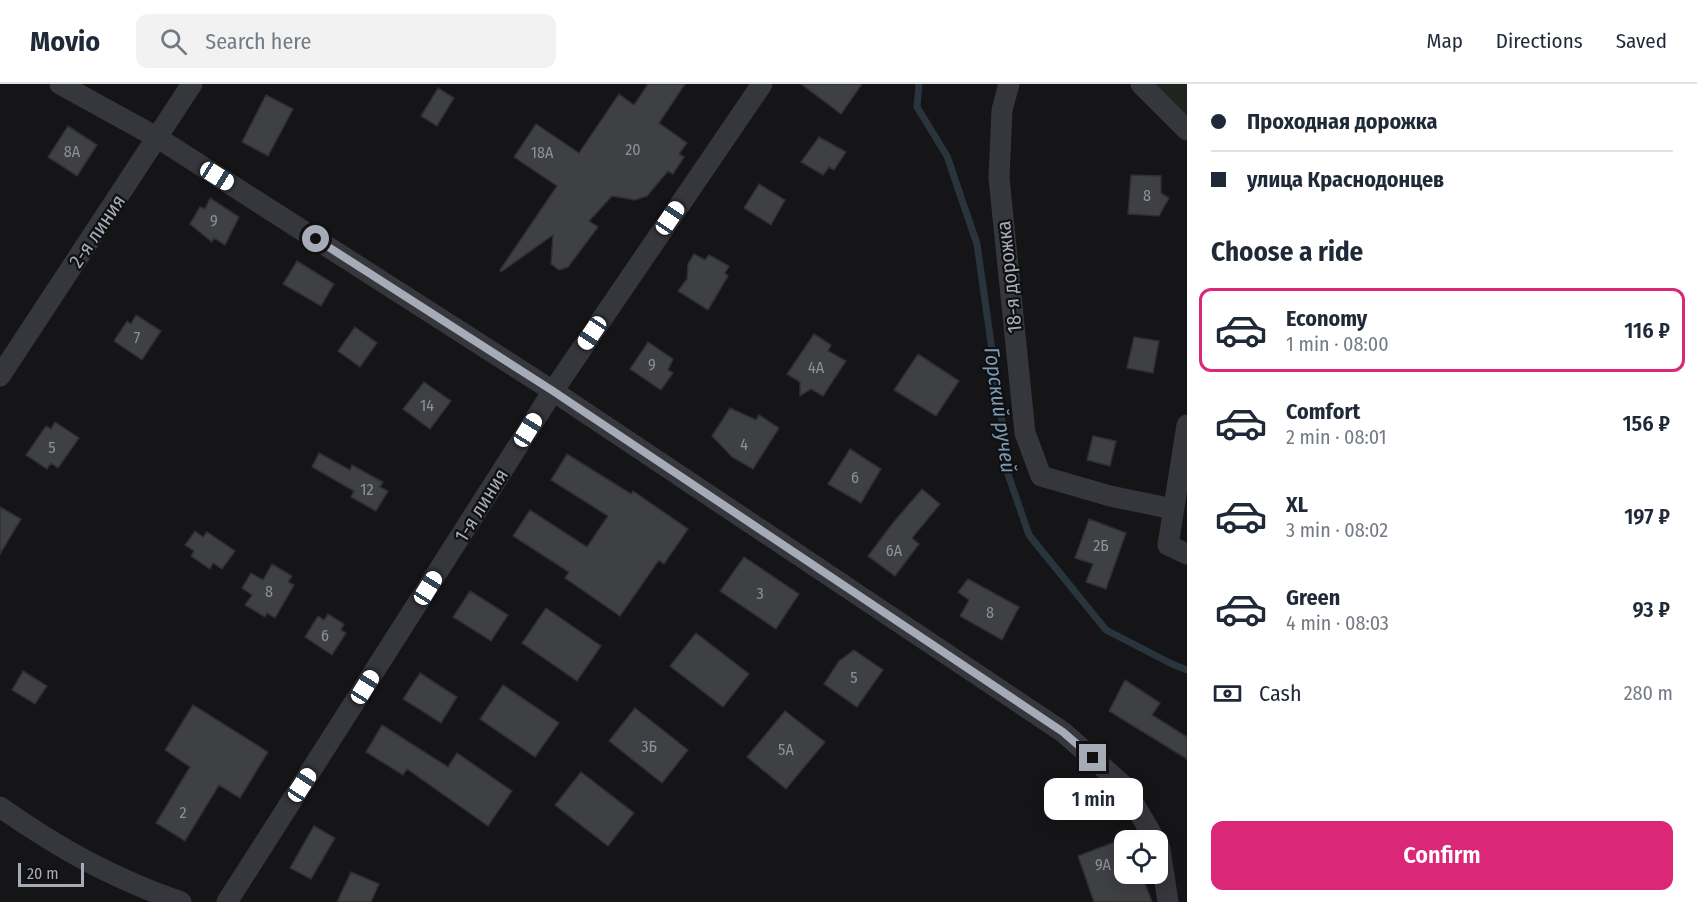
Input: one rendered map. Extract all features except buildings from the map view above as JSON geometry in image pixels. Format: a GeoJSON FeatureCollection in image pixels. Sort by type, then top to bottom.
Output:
{"type":"FeatureCollection","features":[{"type":"Feature","properties":{"kind":"street"},"geometry":{"type":"LineString","coordinates":[[60,84],[158,138],[553,391],[1063,732],[1123,784],[1149,830]]}},
{"type":"Feature","properties":{"kind":"street","name":"2-я линия"},"geometry":{"type":"LineString","coordinates":[[0,376],[192,84]]}},
{"type":"Feature","properties":{"kind":"street","name":"1-я линия"},"geometry":{"type":"LineString","coordinates":[[227,902],[553,391],[762,84]]}},
{"type":"Feature","properties":{"kind":"street","name":"18-я дорожка"},"geometry":{"type":"LineString","coordinates":[[1010,84],[1002,110],[999,178],[1025,433],[1041,476],[1110,496],[1173,509]]}},
{"type":"Feature","properties":{"kind":"street"},"geometry":{"type":"LineString","coordinates":[[1141,84],[1187,130]]}},
{"type":"Feature","properties":{"kind":"street"},"geometry":{"type":"LineString","coordinates":[[1187,425],[1168,545],[1187,554]]}},
{"type":"Feature","properties":{"kind":"street"},"geometry":{"type":"LineString","coordinates":[[0,807],[48,841],[102,871],[181,902]]}},
{"type":"Feature","properties":{"kind":"street"},"geometry":{"type":"LineString","coordinates":[[1165,884],[1168,902]]}},
{"type":"Feature","properties":{"kind":"shaded area"},"geometry":{"type":"Polygon","coordinates":[[[1154,84],[1187,84],[1187,116],[1154,84]]]}},
{"type":"Feature","properties":{"kind":"waterway","name":"Горский ручей"},"geometry":{"type":"LineString","coordinates":[[919,84],[917,107],[947,156],[977,244],[1007,471],[1029,535],[1106,630],[1187,670]]}},
{"type":"Feature","properties":{"kind":"route"},"geometry":{"type":"LineString","coordinates":[[316,239],[553,391],[1063,732],[1093,758]]}}]}
